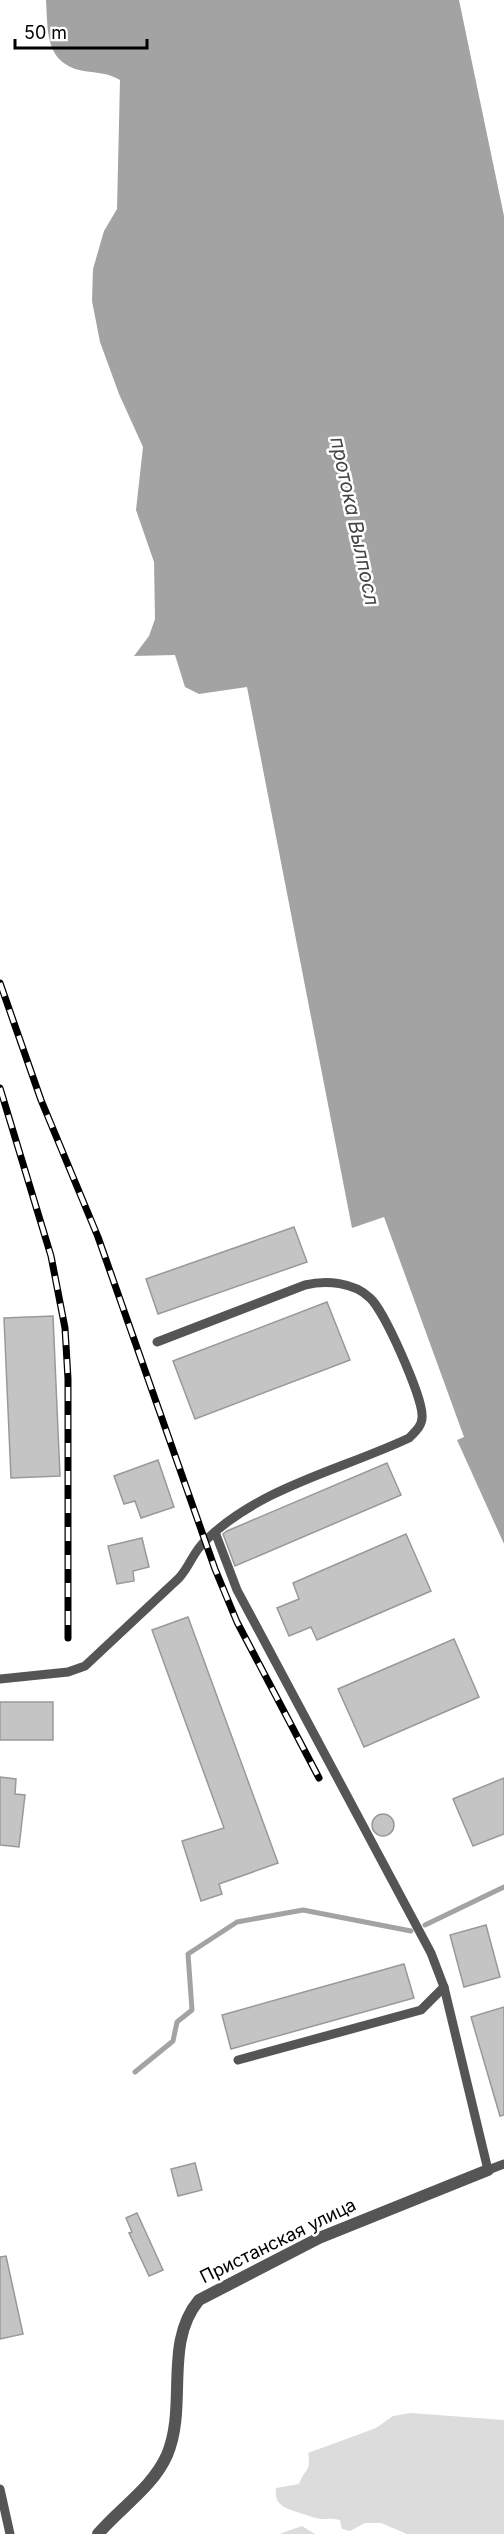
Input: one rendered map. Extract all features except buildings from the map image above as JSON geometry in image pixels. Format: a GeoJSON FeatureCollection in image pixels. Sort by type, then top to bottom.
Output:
{"type":"FeatureCollection","features":[{"type":"Feature","properties":{"kind":"street","name":"Пристанская улица"},"geometry":{"type":"LineString","coordinates":[[98,2534],[155,2476],[168,2454],[176,2415],[180,2349],[191,2310],[199,2300],[319,2238],[488,2170]]}},
{"type":"Feature","properties":{"kind":"lane"},"geometry":{"type":"LineString","coordinates":[[0,1679],[68,1672],[94,1660],[186,1571],[196,1550],[243,1510],[279,1491],[409,1438],[419,1429],[423,1417],[420,1403],[377,1306],[358,1289],[344,1285],[318,1282],[305,1285],[157,1342]]}},
{"type":"Feature","properties":{"kind":"lane"},"geometry":{"type":"LineString","coordinates":[[215,1532],[237,1590],[431,1953],[444,1987],[488,2170],[504,2164]]}},
{"type":"Feature","properties":{"kind":"lane"},"geometry":{"type":"LineString","coordinates":[[238,2060],[421,2010],[444,1987]]}},
{"type":"Feature","properties":{"kind":"lane"},"geometry":{"type":"LineString","coordinates":[[0,2489],[10,2534]]}},
{"type":"Feature","properties":{"kind":"shaded area"},"geometry":{"type":"Polygon","coordinates":[[[411,2413],[504,2420],[504,2534],[407,2534],[381,2523],[365,2523],[350,2531],[342,2529],[340,2520],[321,2519],[288,2509],[277,2499],[276,2488],[299,2484],[308,2467],[308,2453],[376,2428],[393,2416],[411,2413]]]}},
{"type":"Feature","properties":{"kind":"shaded area"},"geometry":{"type":"Polygon","coordinates":[[[302,2526],[315,2534],[279,2534],[302,2526]]]}},
{"type":"Feature","properties":{"kind":"water","name":"протока Вылпосл"},"geometry":{"type":"Polygon","coordinates":[[[46,0],[459,0],[504,216],[504,1544],[457,1440],[464,1437],[384,1217],[352,1228],[247,687],[199,694],[185,687],[175,655],[134,656],[149,636],[155,619],[154,562],[136,510],[143,447],[119,394],[100,342],[92,301],[93,269],[104,231],[117,209],[120,80],[71,67],[55,54],[47,24],[46,0]]]}},
{"type":"Feature","properties":{"kind":"waterway"},"geometry":{"type":"LineString","coordinates":[[425,1925],[504,1887]]}},
{"type":"Feature","properties":{"kind":"waterway"},"geometry":{"type":"LineString","coordinates":[[135,2072],[173,2041],[177,2022],[192,2010],[188,1954],[237,1922],[303,1910],[411,1931]]}},
{"type":"Feature","properties":{"kind":"railway"},"geometry":{"type":"LineString","coordinates":[[0,983],[41,1100],[98,1237],[215,1569],[237,1622],[319,1778]]}},
{"type":"Feature","properties":{"kind":"railway"},"geometry":{"type":"LineString","coordinates":[[0,1088],[51,1256],[65,1328],[68,1379],[68,1638]]}}]}
